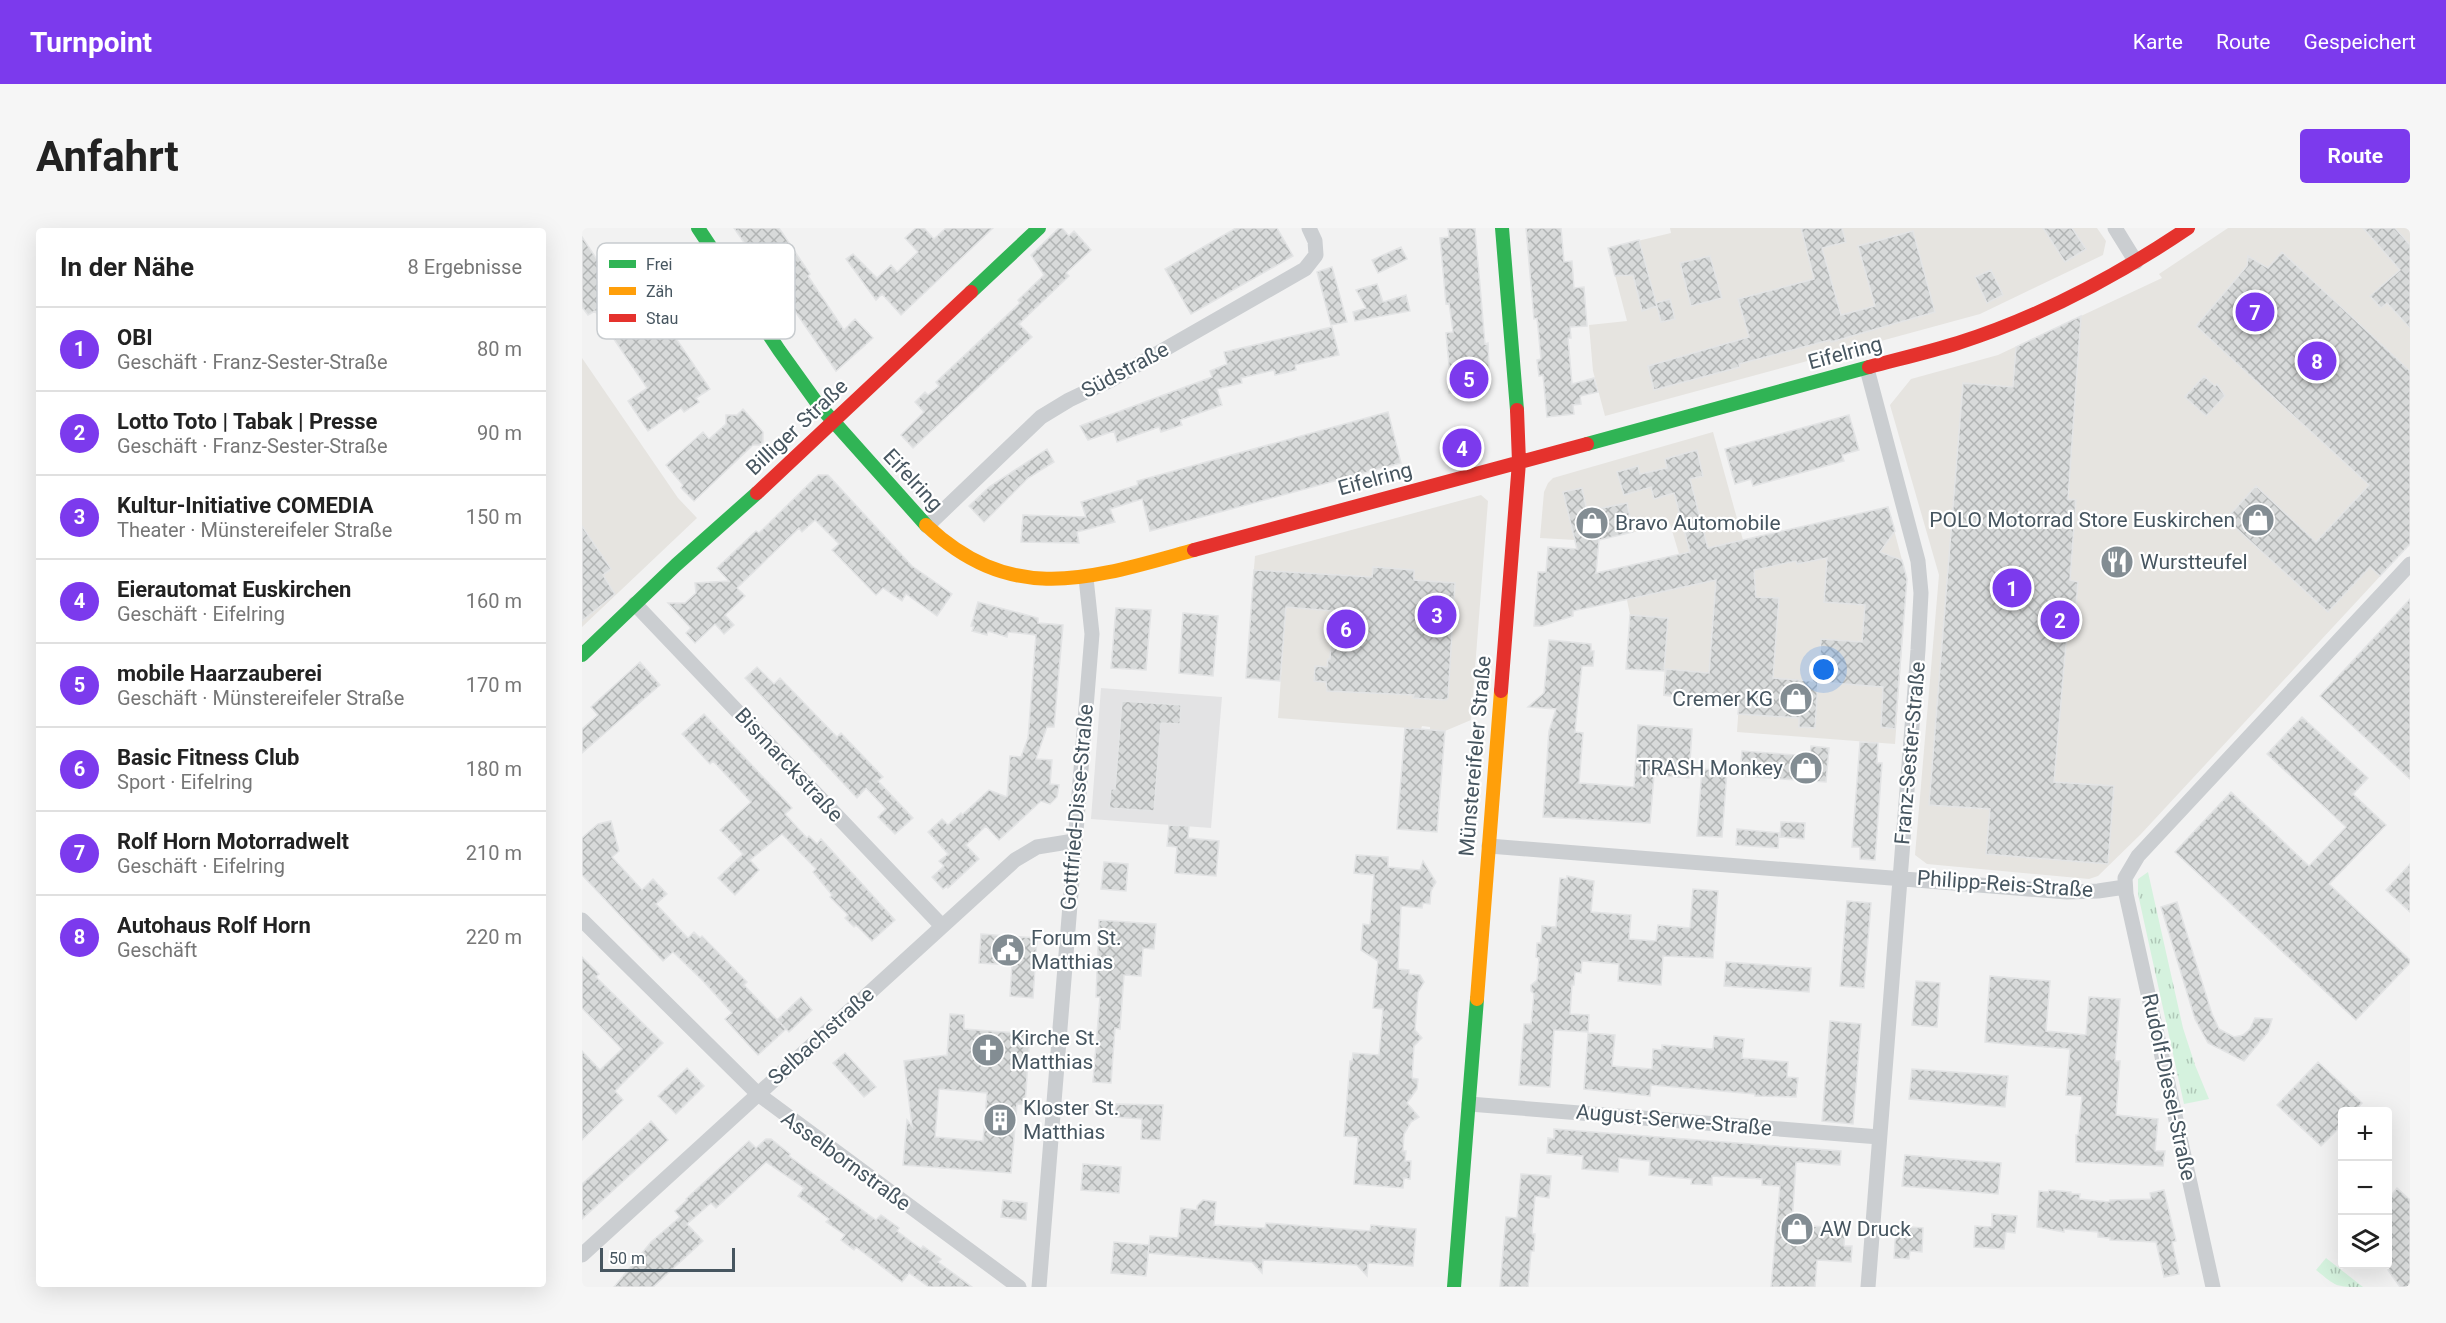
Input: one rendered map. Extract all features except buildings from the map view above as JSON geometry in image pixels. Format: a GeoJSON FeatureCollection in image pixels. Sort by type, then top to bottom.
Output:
{"type":"FeatureCollection","features":[{"type":"Feature","properties":{"kind":"main road","name":"Eifelring"},"geometry":{"type":"LineString","coordinates":[[698,228],[708,243]]}},
{"type":"Feature","properties":{"kind":"main road","name":"Billiger Straße"},"geometry":{"type":"LineString","coordinates":[[582,655],[833,424],[1039,228]]}},
{"type":"Feature","properties":{"kind":"main road","name":"Münstereifeler Straße"},"geometry":{"type":"LineString","coordinates":[[1454,1287],[1519,462],[1511,326],[1502,228]]}},
{"type":"Feature","properties":{"kind":"main road","name":"Eifelring"},"geometry":{"type":"LineString","coordinates":[[772,339],[805,388],[833,424],[927,526],[958,553],[997,571],[1045,580],[1086,578],[1867,369],[1967,340],[2024,319],[2080,294],[2136,262],[2188,228]]}},
{"type":"Feature","properties":{"kind":"street","name":"Südstraße"},"geometry":{"type":"LineString","coordinates":[[927,526],[1041,417],[1069,400],[1111,380],[1305,269],[1316,255],[1315,241],[1309,228]]}},
{"type":"Feature","properties":{"kind":"street"},"geometry":{"type":"LineString","coordinates":[[2115,228],[2136,262]]}},
{"type":"Feature","properties":{"kind":"street","name":"Franz-Sester-Straße"},"geometry":{"type":"LineString","coordinates":[[1867,369],[1914,542],[1920,578],[1918,650],[1868,1287]]}},
{"type":"Feature","properties":{"kind":"street","name":"Philipp-Reis-Straße"},"geometry":{"type":"LineString","coordinates":[[1489,846],[2067,892],[2125,887],[2127,872],[2138,856],[2410,564]]}},
{"type":"Feature","properties":{"kind":"street","name":"Gottfried-Disse-Straße"},"geometry":{"type":"LineString","coordinates":[[1038,1287],[1092,634],[1086,578]]}},
{"type":"Feature","properties":{"kind":"street","name":"Bismarckstraße"},"geometry":{"type":"LineString","coordinates":[[635,604],[942,926]]}},
{"type":"Feature","properties":{"kind":"street","name":"Selbachstraße"},"geometry":{"type":"LineString","coordinates":[[582,1255],[942,926],[1027,852],[1049,844],[1074,841]]}},
{"type":"Feature","properties":{"kind":"street","name":"Rudolf-Diesel-Straße"},"geometry":{"type":"LineString","coordinates":[[2125,887],[2213,1287]]}},
{"type":"Feature","properties":{"kind":"street","name":"Asselbornstraße"},"geometry":{"type":"LineString","coordinates":[[582,920],[758,1094],[1019,1287]]}},
{"type":"Feature","properties":{"kind":"street","name":"August-Serwe-Straße"},"geometry":{"type":"LineString","coordinates":[[1469,1104],[1879,1137]]}},
{"type":"Feature","properties":{"kind":"shaded area"},"geometry":{"type":"Polygon","coordinates":[[[1670,228],[2097,228],[2106,241],[2103,255],[1980,314],[1605,416],[1593,371],[1589,325],[1627,321],[1608,248],[1671,233],[1670,228]]]}},
{"type":"Feature","properties":{"kind":"shaded area"},"geometry":{"type":"Polygon","coordinates":[[[2228,228],[2410,228],[2410,544],[2141,834],[2098,876],[2089,879],[1927,864],[1915,855],[1939,575],[1890,405],[1911,379],[1998,355],[2162,278],[2159,274],[2228,228]]]}},
{"type":"Feature","properties":{"kind":"shaded area"},"geometry":{"type":"Polygon","coordinates":[[[582,358],[678,498],[697,518],[582,627],[582,358]]]}},
{"type":"Feature","properties":{"kind":"shaded area"},"geometry":{"type":"Polygon","coordinates":[[[1713,432],[1743,540],[1888,507],[1907,579],[1895,744],[1737,732],[1739,702],[1663,696],[1668,618],[1630,615],[1627,600],[1608,603],[1600,572],[1679,554],[1670,524],[1593,541],[1540,538],[1544,492],[1553,478],[1713,432]]]}},
{"type":"Feature","properties":{"kind":"shaded area"},"geometry":{"type":"Polygon","coordinates":[[[1481,495],[1488,501],[1471,720],[1445,731],[1430,730],[1430,727],[1422,726],[1421,729],[1278,718],[1286,607],[1251,605],[1255,556],[1481,495]]]}},
{"type":"Feature","properties":{"kind":"shaded area"},"geometry":{"type":"Polygon","coordinates":[[[1101,688],[1222,697],[1211,828],[1091,819],[1101,688]]]}},
{"type":"Feature","properties":{"kind":"green space"},"geometry":{"type":"Polygon","coordinates":[[[2148,872],[2183,1028],[2209,1099],[2184,1104],[2138,894],[2138,879],[2148,872]]]}},
{"type":"Feature","properties":{"kind":"green space"},"geometry":{"type":"Polygon","coordinates":[[[2326,1258],[2363,1287],[2337,1285],[2316,1270],[2326,1258]]]}},
{"type":"Feature","properties":{"kind":"traffic: fast"},"geometry":{"type":"LineString","coordinates":[[698,228],[708,243]]}},
{"type":"Feature","properties":{"kind":"traffic: fast"},"geometry":{"type":"LineString","coordinates":[[971,292],[1039,228]]}},
{"type":"Feature","properties":{"kind":"traffic: fast"},"geometry":{"type":"LineString","coordinates":[[1502,228],[1517,410]]}},
{"type":"Feature","properties":{"kind":"traffic: fast"},"geometry":{"type":"LineString","coordinates":[[772,339],[817,403],[926,525]]}},
{"type":"Feature","properties":{"kind":"traffic: fast"},"geometry":{"type":"LineString","coordinates":[[1587,444],[1869,367]]}},
{"type":"Feature","properties":{"kind":"traffic: fast"},"geometry":{"type":"LineString","coordinates":[[582,655],[676,565],[757,493]]}},
{"type":"Feature","properties":{"kind":"traffic: fast"},"geometry":{"type":"LineString","coordinates":[[1454,1287],[1477,999]]}},
{"type":"Feature","properties":{"kind":"traffic: slow"},"geometry":{"type":"LineString","coordinates":[[926,525],[958,551],[990,567],[1022,576],[1054,579],[1087,576],[1121,569],[1194,550]]}},
{"type":"Feature","properties":{"kind":"traffic: slow"},"geometry":{"type":"LineString","coordinates":[[1477,999],[1501,691]]}},
{"type":"Feature","properties":{"kind":"traffic: jam"},"geometry":{"type":"LineString","coordinates":[[1869,367],[1958,343],[2019,321],[2106,279],[2188,228]]}},
{"type":"Feature","properties":{"kind":"traffic: jam"},"geometry":{"type":"LineString","coordinates":[[757,493],[971,292]]}},
{"type":"Feature","properties":{"kind":"traffic: jam"},"geometry":{"type":"LineString","coordinates":[[1501,691],[1519,462],[1517,410]]}},
{"type":"Feature","properties":{"kind":"traffic: jam"},"geometry":{"type":"LineString","coordinates":[[1194,550],[1587,444]]}},
{"type":"Feature","properties":{"kind":"place","name":"Rolf Horn Motorradwelt"},"geometry":{"type":"Point","coordinates":[2255,312]}},
{"type":"Feature","properties":{"kind":"place","name":"Autohaus Rolf Horn"},"geometry":{"type":"Point","coordinates":[2317,361]}},
{"type":"Feature","properties":{"kind":"place","name":"mobile Haarzauberei"},"geometry":{"type":"Point","coordinates":[1469,379]}},
{"type":"Feature","properties":{"kind":"place","name":"Eierautomat Euskirchen"},"geometry":{"type":"Point","coordinates":[1462,448]}},
{"type":"Feature","properties":{"kind":"place","name":"POLO Motorrad Store Euskirchen"},"geometry":{"type":"Point","coordinates":[2258,520]}},
{"type":"Feature","properties":{"kind":"place","name":"Bravo Automobile"},"geometry":{"type":"Point","coordinates":[1592,523]}},
{"type":"Feature","properties":{"kind":"place","name":"Wurstteufel"},"geometry":{"type":"Point","coordinates":[2117,562]}},
{"type":"Feature","properties":{"kind":"place","name":"OBI"},"geometry":{"type":"Point","coordinates":[2012,588]}},
{"type":"Feature","properties":{"kind":"place","name":"Kultur-Initiative COMEDIA"},"geometry":{"type":"Point","coordinates":[1437,615]}},
{"type":"Feature","properties":{"kind":"place","name":"Lotto Toto | Tabak | Presse"},"geometry":{"type":"Point","coordinates":[2060,620]}},
{"type":"Feature","properties":{"kind":"place","name":"Basic Fitness Club"},"geometry":{"type":"Point","coordinates":[1346,629]}},
{"type":"Feature","properties":{"kind":"place","name":"Cremer KG"},"geometry":{"type":"Point","coordinates":[1796,699]}},
{"type":"Feature","properties":{"kind":"place","name":"TRASH Monkey"},"geometry":{"type":"Point","coordinates":[1806,768]}},
{"type":"Feature","properties":{"kind":"place","name":"Forum St. Matthias"},"geometry":{"type":"Point","coordinates":[1008,950]}},
{"type":"Feature","properties":{"kind":"place","name":"Kirche St. Matthias"},"geometry":{"type":"Point","coordinates":[988,1050]}},
{"type":"Feature","properties":{"kind":"place","name":"Kloster St. Matthias"},"geometry":{"type":"Point","coordinates":[1000,1120]}},
{"type":"Feature","properties":{"kind":"place","name":"AW Druck"},"geometry":{"type":"Point","coordinates":[1797,1229]}}]}
